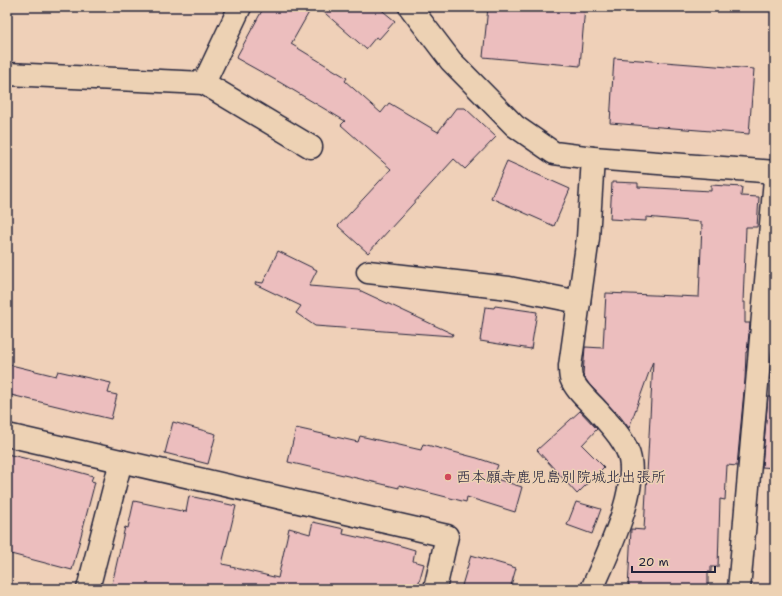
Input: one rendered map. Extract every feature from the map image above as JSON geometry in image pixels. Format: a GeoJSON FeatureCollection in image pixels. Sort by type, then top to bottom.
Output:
{"type":"FeatureCollection","features":[{"type":"Feature","properties":{"kind":"street"},"geometry":{"type":"LineString","coordinates":[[204,83],[240,7]]}},
{"type":"Feature","properties":{"kind":"street"},"geometry":{"type":"LineString","coordinates":[[410,7],[451,61],[515,126],[554,153],[593,158],[775,172]]}},
{"type":"Feature","properties":{"kind":"street"},"geometry":{"type":"LineString","coordinates":[[7,74],[204,83],[311,147]]}},
{"type":"Feature","properties":{"kind":"street"},"geometry":{"type":"LineString","coordinates":[[592,589],[619,527],[632,468],[628,451],[619,434],[576,387],[571,377],[570,366],[588,238],[593,158]]}},
{"type":"Feature","properties":{"kind":"street"},"geometry":{"type":"LineString","coordinates":[[739,589],[775,179]]}},
{"type":"Feature","properties":{"kind":"street"},"geometry":{"type":"LineString","coordinates":[[368,272],[510,288],[580,302]]}},
{"type":"Feature","properties":{"kind":"street"},"geometry":{"type":"LineString","coordinates":[[7,435],[447,536],[435,589]]}},
{"type":"Feature","properties":{"kind":"street"},"geometry":{"type":"LineString","coordinates":[[88,589],[121,461]]}},
{"type":"Feature","properties":{"kind":"building"},"geometry":{"type":"Polygon","coordinates":[[[264,7],[312,7],[291,44],[347,78],[345,81],[381,113],[389,103],[438,132],[456,108],[465,108],[496,137],[465,169],[454,159],[368,253],[338,226],[391,169],[341,125],[345,121],[236,58],[264,7]]]}},
{"type":"Feature","properties":{"kind":"building"},"geometry":{"type":"Polygon","coordinates":[[[318,7],[378,7],[395,21],[379,39],[376,37],[366,49],[318,7]]]}},
{"type":"Feature","properties":{"kind":"building"},"geometry":{"type":"Polygon","coordinates":[[[488,7],[585,7],[580,66],[483,57],[488,7]]]}},
{"type":"Feature","properties":{"kind":"building"},"geometry":{"type":"Polygon","coordinates":[[[614,58],[754,69],[749,134],[610,123],[614,58]]]}},
{"type":"Feature","properties":{"kind":"building"},"geometry":{"type":"Polygon","coordinates":[[[507,161],[570,189],[554,226],[491,198],[507,161]]]}},
{"type":"Feature","properties":{"kind":"building"},"geometry":{"type":"Polygon","coordinates":[[[612,182],[638,183],[638,187],[711,191],[711,185],[742,187],[741,196],[759,197],[757,227],[746,227],[743,302],[745,302],[745,323],[750,323],[746,352],[745,380],[737,466],[727,465],[725,500],[720,499],[718,567],[711,567],[711,572],[708,572],[708,589],[628,589],[631,529],[644,530],[653,361],[629,428],[616,411],[615,412],[589,384],[583,375],[585,347],[603,348],[606,293],[699,297],[702,224],[700,224],[700,222],[646,217],[646,221],[610,219],[612,182]]]}},
{"type":"Feature","properties":{"kind":"building"},"geometry":{"type":"Polygon","coordinates":[[[278,251],[317,270],[309,286],[359,290],[453,334],[452,336],[315,326],[296,313],[301,306],[255,284],[256,282],[263,283],[278,251]]]}},
{"type":"Feature","properties":{"kind":"building"},"geometry":{"type":"Polygon","coordinates":[[[495,306],[537,312],[531,349],[480,341],[485,307],[494,308],[495,306]]]}},
{"type":"Feature","properties":{"kind":"building"},"geometry":{"type":"Polygon","coordinates":[[[7,364],[56,376],[58,371],[111,383],[108,393],[117,395],[111,419],[7,394],[7,364]]]}},
{"type":"Feature","properties":{"kind":"building"},"geometry":{"type":"Polygon","coordinates":[[[768,397],[775,397],[775,468],[762,467],[768,397]]]}},
{"type":"Feature","properties":{"kind":"building"},"geometry":{"type":"Polygon","coordinates":[[[580,411],[597,429],[582,445],[604,467],[577,494],[537,450],[580,411]]]}},
{"type":"Feature","properties":{"kind":"building"},"geometry":{"type":"Polygon","coordinates":[[[173,422],[216,434],[208,464],[165,453],[173,422]]]}},
{"type":"Feature","properties":{"kind":"building"},"geometry":{"type":"Polygon","coordinates":[[[296,428],[358,442],[360,436],[421,450],[423,444],[498,465],[493,478],[522,487],[515,512],[467,497],[466,502],[399,485],[399,488],[288,462],[296,428]]]}},
{"type":"Feature","properties":{"kind":"building"},"geometry":{"type":"Polygon","coordinates":[[[7,454],[93,476],[91,481],[95,482],[72,570],[7,553],[7,454]]]}},
{"type":"Feature","properties":{"kind":"building"},"geometry":{"type":"Polygon","coordinates":[[[189,496],[236,506],[222,564],[278,578],[289,528],[310,534],[313,522],[344,529],[343,534],[384,543],[384,541],[415,550],[413,561],[424,564],[417,589],[134,589],[112,584],[125,527],[128,528],[134,501],[186,512],[189,496]]]}},
{"type":"Feature","properties":{"kind":"building"},"geometry":{"type":"Polygon","coordinates":[[[576,502],[601,509],[592,534],[567,525],[576,502]]]}},
{"type":"Feature","properties":{"kind":"building"},"geometry":{"type":"Polygon","coordinates":[[[471,555],[516,568],[510,589],[461,589],[471,555]]]}},
{"type":"Feature","properties":{"kind":"place","name":"西本願寺鹿児島別院城北出張所"},"geometry":{"type":"Point","coordinates":[448,477]}}]}
